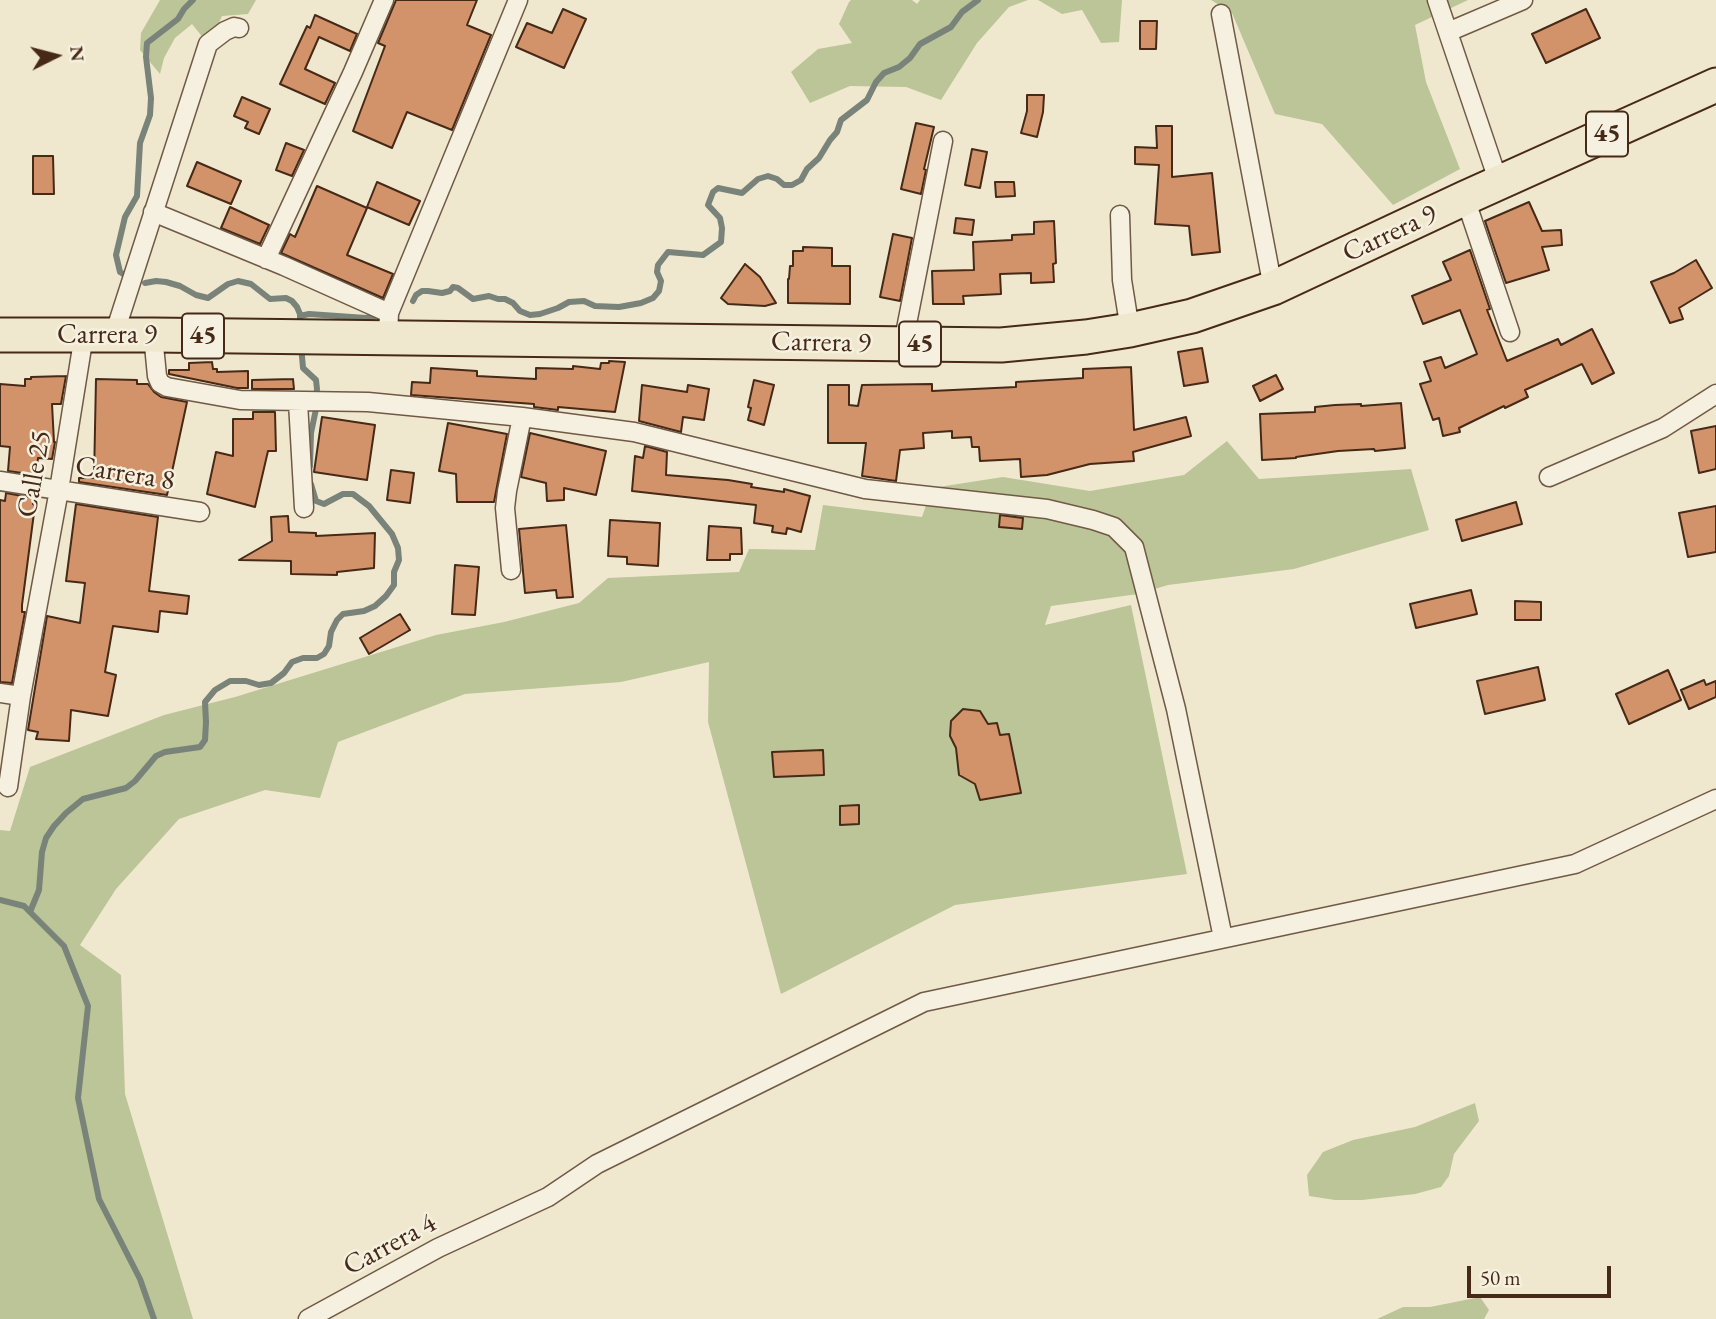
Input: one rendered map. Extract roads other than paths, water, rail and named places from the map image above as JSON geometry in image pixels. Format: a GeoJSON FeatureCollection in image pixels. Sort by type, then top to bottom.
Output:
{"type":"FeatureCollection","features":[{"type":"Feature","properties":{"kind":"highway","name":"Carrera 9"},"geometry":{"type":"LineString","coordinates":[[0,335],[301,337],[389,326],[903,344],[1001,345],[1086,337],[1192,316],[1273,288],[1465,198],[1713,93]]}},
{"type":"Feature","properties":{"kind":"street"},"geometry":{"type":"LineString","coordinates":[[266,259],[384,0]]}},
{"type":"Feature","properties":{"kind":"street"},"geometry":{"type":"LineString","coordinates":[[153,212],[266,259],[389,326],[518,0]]}},
{"type":"Feature","properties":{"kind":"street"},"geometry":{"type":"LineString","coordinates":[[1437,0],[1499,183]]}},
{"type":"Feature","properties":{"kind":"street"},"geometry":{"type":"LineString","coordinates":[[1448,32],[1523,0]]}},
{"type":"Feature","properties":{"kind":"street"},"geometry":{"type":"LineString","coordinates":[[1220,14],[1273,288]]}},
{"type":"Feature","properties":{"kind":"street","name":"Calle 25"},"geometry":{"type":"LineString","coordinates":[[8,787],[21,696],[59,490],[99,335],[153,212],[208,44],[225,31],[239,28]]}},
{"type":"Feature","properties":{"kind":"street"},"geometry":{"type":"LineString","coordinates":[[903,344],[943,141]]}},
{"type":"Feature","properties":{"kind":"street"},"geometry":{"type":"LineString","coordinates":[[1465,198],[1510,332]]}},
{"type":"Feature","properties":{"kind":"street"},"geometry":{"type":"LineString","coordinates":[[1120,215],[1122,280],[1130,330]]}},
{"type":"Feature","properties":{"kind":"street"},"geometry":{"type":"LineString","coordinates":[[153,335],[157,376],[160,383],[167,387],[240,400],[368,402],[522,417],[634,432],[865,489],[1047,509],[1114,527],[1134,547],[1176,709],[1223,938]]}},
{"type":"Feature","properties":{"kind":"street"},"geometry":{"type":"LineString","coordinates":[[1549,477],[1663,428],[1716,394]]}},
{"type":"Feature","properties":{"kind":"street"},"geometry":{"type":"LineString","coordinates":[[298,402],[304,508]]}},
{"type":"Feature","properties":{"kind":"street"},"geometry":{"type":"LineString","coordinates":[[511,570],[505,508],[522,417]]}},
{"type":"Feature","properties":{"kind":"street","name":"Carrera 8"},"geometry":{"type":"LineString","coordinates":[[0,481],[200,512]]}},
{"type":"Feature","properties":{"kind":"street"},"geometry":{"type":"LineString","coordinates":[[0,693],[21,696]]}},
{"type":"Feature","properties":{"kind":"street","name":"Carrera 4"},"geometry":{"type":"LineString","coordinates":[[308,1319],[438,1248],[548,1197],[597,1164],[924,1002],[1575,864],[1716,799]]}},
{"type":"Feature","properties":{"kind":"waterway"},"geometry":{"type":"LineString","coordinates":[[128,277],[120,272],[116,255],[125,217],[137,196],[140,143],[150,115],[147,43],[178,19],[193,0]]}},
{"type":"Feature","properties":{"kind":"waterway"},"geometry":{"type":"LineString","coordinates":[[413,301],[422,291],[442,293],[453,287],[473,299],[489,296],[505,299],[530,315],[540,314],[569,302],[584,301],[595,306],[619,307],[653,298],[659,291],[661,281],[657,272],[658,265],[668,252],[703,255],[721,242],[720,218],[708,205],[713,192],[718,188],[742,193],[758,179],[768,176],[784,185],[792,185],[801,180],[837,132],[841,120],[867,100],[884,73],[899,67],[920,44],[951,27],[962,12],[978,0]]}},
{"type":"Feature","properties":{"kind":"waterway"},"geometry":{"type":"LineString","coordinates":[[145,283],[166,282],[208,298],[228,284],[238,281],[251,284],[270,299],[286,298],[292,301],[300,314],[300,327]]}},
{"type":"Feature","properties":{"kind":"waterway"},"geometry":{"type":"LineString","coordinates":[[300,316],[375,316]]}},
{"type":"Feature","properties":{"kind":"waterway"},"geometry":{"type":"LineString","coordinates":[[301,345],[303,368],[316,380],[316,398]]}},
{"type":"Feature","properties":{"kind":"waterway"},"geometry":{"type":"LineString","coordinates":[[310,466],[311,433],[316,409]]}},
{"type":"Feature","properties":{"kind":"waterway"},"geometry":{"type":"LineString","coordinates":[[30,912],[39,890],[46,838],[66,813],[83,799],[126,788],[156,756],[165,752],[200,747],[205,740],[205,702],[215,690],[230,681],[246,681],[259,685],[271,683],[284,673],[292,662],[303,658],[317,658],[324,654],[329,646],[331,632],[343,614],[364,611],[375,606],[394,585],[394,572],[399,560],[398,548],[392,534],[369,506],[353,494],[343,494],[324,504],[316,501],[311,484]]}},
{"type":"Feature","properties":{"kind":"waterway"},"geometry":{"type":"LineString","coordinates":[[0,900],[24,906],[64,946],[88,1006],[78,1098],[99,1199],[140,1279],[154,1319]]}}]}
